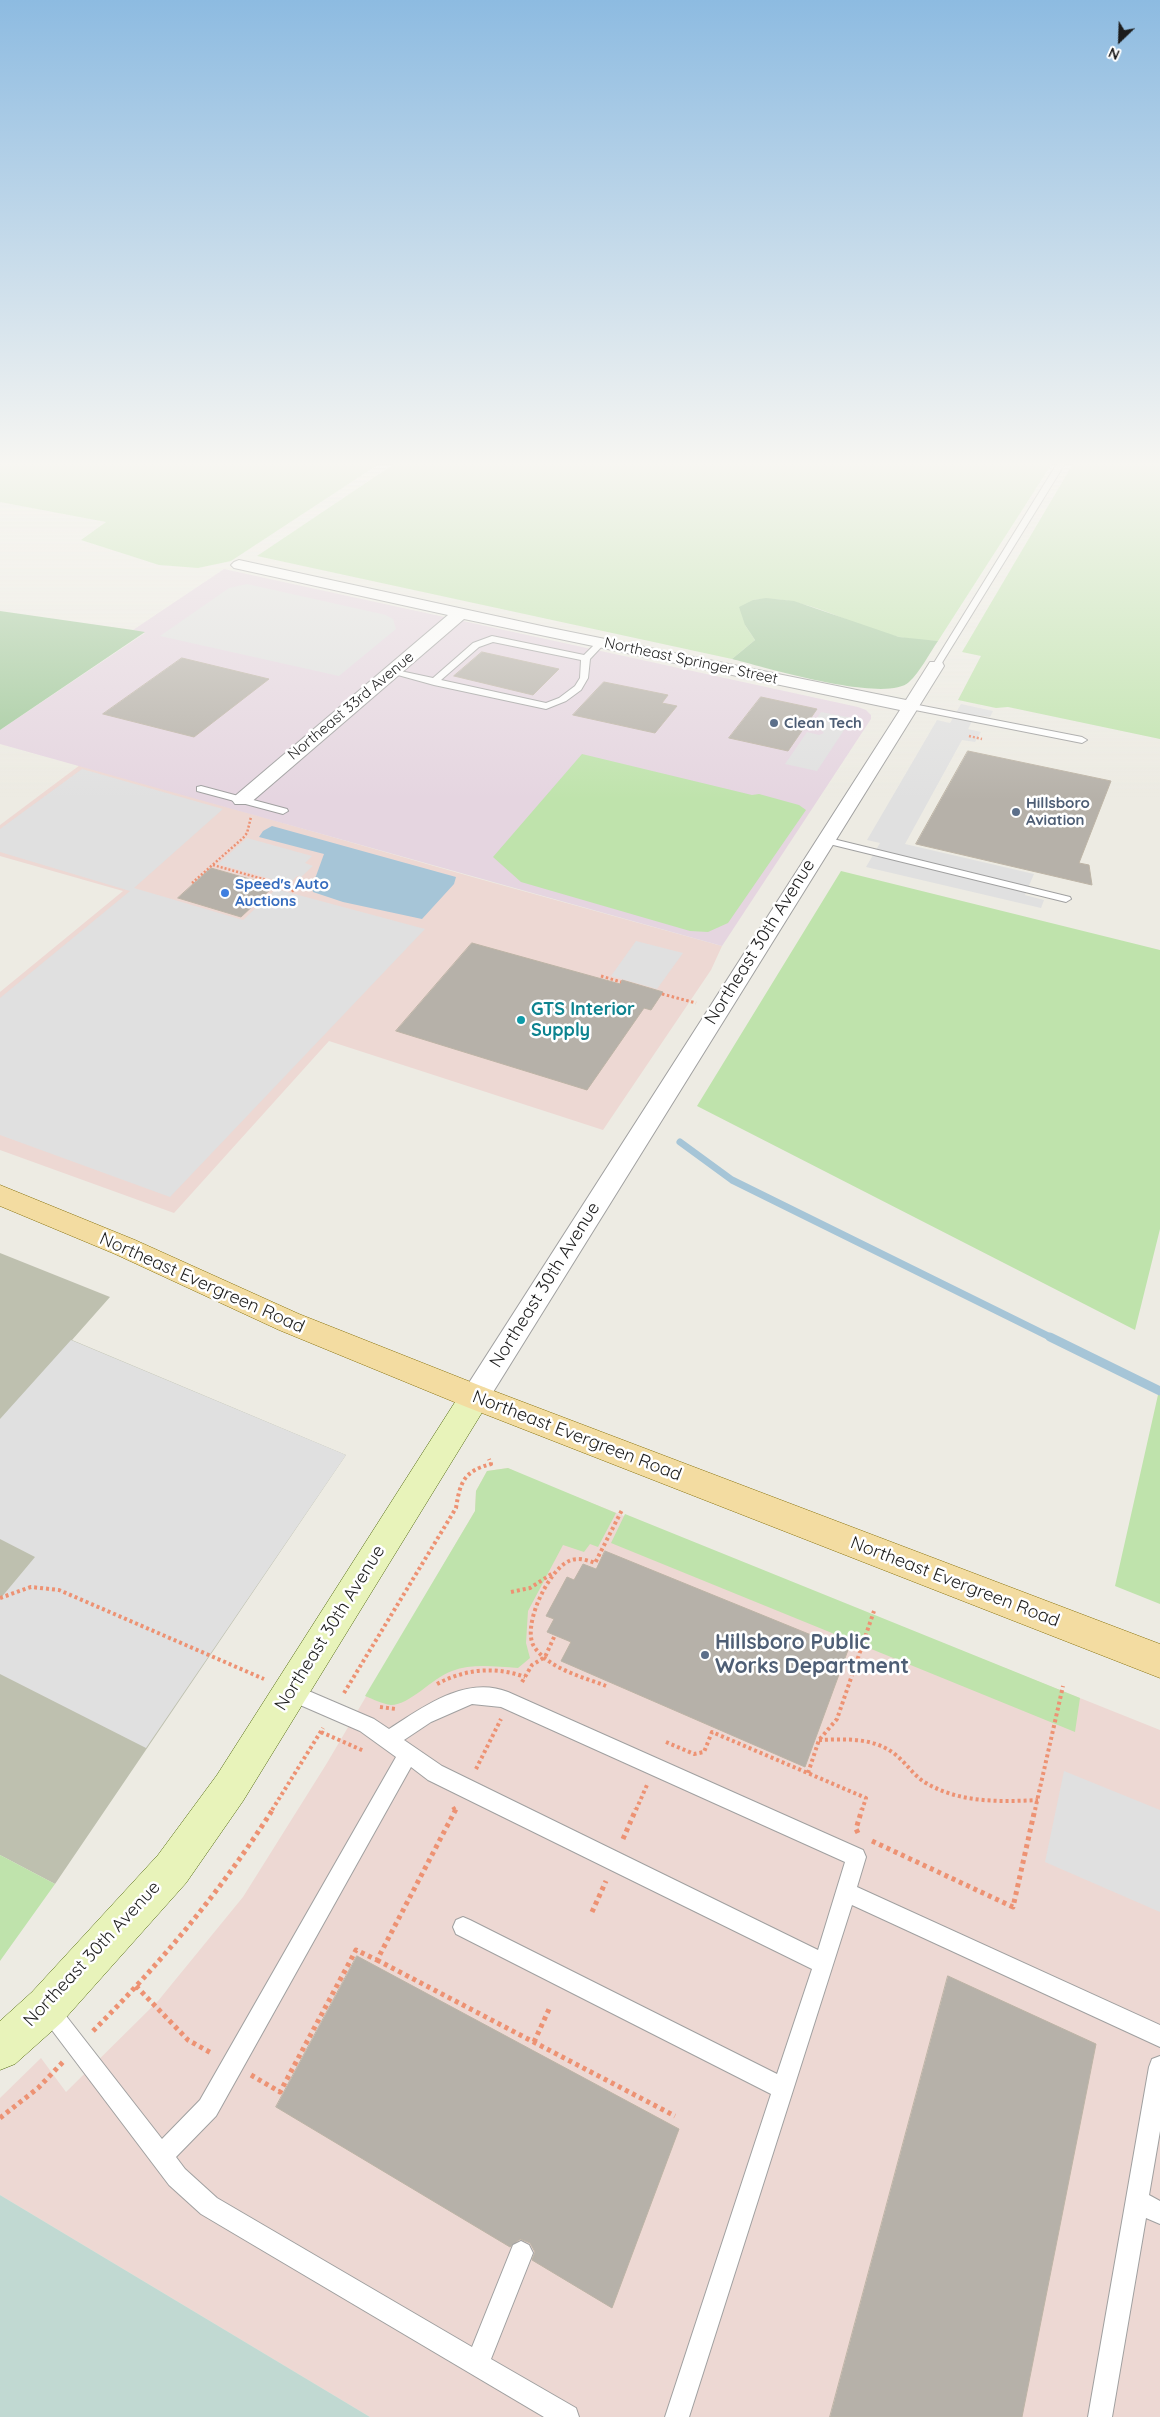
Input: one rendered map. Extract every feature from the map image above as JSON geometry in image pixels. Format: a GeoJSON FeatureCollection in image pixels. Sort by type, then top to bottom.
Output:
{"type":"FeatureCollection","features":[{"type":"Feature","properties":{"kind":"main road","name":"Northeast Evergreen Road"},"geometry":{"type":"LineString","coordinates":[[0,1195],[125,1247],[289,1322],[475,1398],[1160,1661]]}},
{"type":"Feature","properties":{"kind":"street","name":"Northeast Springer Street"},"geometry":{"type":"LineString","coordinates":[[288,575],[460,613],[908,706]]}},
{"type":"Feature","properties":{"kind":"street","name":"Northeast 33rd Avenue"},"geometry":{"type":"LineString","coordinates":[[242,800],[460,613]]}},
{"type":"Feature","properties":{"kind":"street","name":"Northeast 30th Avenue"},"geometry":{"type":"LineString","coordinates":[[0,2049],[47,2007],[172,1869],[230,1788],[908,706],[936,666]]}},
{"type":"Feature","properties":{"kind":"lane"},"geometry":{"type":"LineString","coordinates":[[936,666],[992,575]]}},
{"type":"Feature","properties":{"kind":"lane"},"geometry":{"type":"LineString","coordinates":[[434,682],[476,645],[492,639],[586,658]]}},
{"type":"Feature","properties":{"kind":"lane"},"geometry":{"type":"LineString","coordinates":[[391,672],[546,706],[559,703],[579,685],[584,679],[586,658],[602,642]]}},
{"type":"Feature","properties":{"kind":"lane"},"geometry":{"type":"LineString","coordinates":[[908,706],[942,711],[1082,740]]}},
{"type":"Feature","properties":{"kind":"lane"},"geometry":{"type":"LineString","coordinates":[[201,789],[283,811]]}},
{"type":"Feature","properties":{"kind":"lane"},"geometry":{"type":"LineString","coordinates":[[825,840],[1066,899]]}},
{"type":"Feature","properties":{"kind":"lane"},"geometry":{"type":"LineString","coordinates":[[290,1692],[367,1725],[435,1773],[824,1964]]}},
{"type":"Feature","properties":{"kind":"lane"},"geometry":{"type":"LineString","coordinates":[[389,1740],[425,1716],[471,1695],[502,1698],[856,1857],[824,1964],[677,2417]]}},
{"type":"Feature","properties":{"kind":"lane"},"geometry":{"type":"LineString","coordinates":[[162,2155],[208,2108],[408,1754]]}},
{"type":"Feature","properties":{"kind":"lane"},"geometry":{"type":"LineString","coordinates":[[846,1892],[1160,2036]]}},
{"type":"Feature","properties":{"kind":"lane"},"geometry":{"type":"LineString","coordinates":[[464,1928],[784,2089]]}},
{"type":"Feature","properties":{"kind":"lane"},"geometry":{"type":"LineString","coordinates":[[47,2007],[79,2046],[87,2061],[162,2155],[177,2177],[209,2206],[567,2417]]}},
{"type":"Feature","properties":{"kind":"lane"},"geometry":{"type":"LineString","coordinates":[[1100,2417],[1160,2067]]}},
{"type":"Feature","properties":{"kind":"lane"},"geometry":{"type":"LineString","coordinates":[[1137,2201],[1160,2213]]}},
{"type":"Feature","properties":{"kind":"lane"},"geometry":{"type":"LineString","coordinates":[[477,2364],[522,2253]]}},
{"type":"Feature","properties":{"kind":"path"},"geometry":{"type":"LineString","coordinates":[[969,736],[982,738]]}},
{"type":"Feature","properties":{"kind":"path"},"geometry":{"type":"LineString","coordinates":[[192,883],[243,838],[247,833],[248,821],[256,811]]}},
{"type":"Feature","properties":{"kind":"path"},"geometry":{"type":"LineString","coordinates":[[213,865],[295,888],[291,893]]}},
{"type":"Feature","properties":{"kind":"path"},"geometry":{"type":"LineString","coordinates":[[601,976],[621,982]]}},
{"type":"Feature","properties":{"kind":"path"},"geometry":{"type":"LineString","coordinates":[[662,994],[696,1003]]}},
{"type":"Feature","properties":{"kind":"path"},"geometry":{"type":"LineString","coordinates":[[0,2118],[38,2088],[79,2046],[151,1971],[212,1898],[251,1844],[334,1711],[456,1508],[460,1485],[469,1472],[491,1464],[489,1459]]}},
{"type":"Feature","properties":{"kind":"path"},"geometry":{"type":"LineString","coordinates":[[511,1592],[525,1591],[538,1586],[544,1578],[554,1573],[567,1561],[584,1558],[595,1563],[622,1510]]}},
{"type":"Feature","properties":{"kind":"path"},"geometry":{"type":"LineString","coordinates":[[554,1573],[536,1607],[530,1627],[531,1643],[550,1661],[606,1686]]}},
{"type":"Feature","properties":{"kind":"path"},"geometry":{"type":"LineString","coordinates":[[0,1598],[31,1587],[59,1590],[258,1676]]}},
{"type":"Feature","properties":{"kind":"path"},"geometry":{"type":"LineString","coordinates":[[808,1773],[819,1740],[837,1719],[874,1611]]}},
{"type":"Feature","properties":{"kind":"path"},"geometry":{"type":"LineString","coordinates":[[522,1682],[532,1665],[545,1657],[555,1635]]}},
{"type":"Feature","properties":{"kind":"path"},"geometry":{"type":"LineString","coordinates":[[869,1840],[1013,1907],[1062,1686]]}},
{"type":"Feature","properties":{"kind":"path"},"geometry":{"type":"LineString","coordinates":[[476,1769],[503,1716]]}},
{"type":"Feature","properties":{"kind":"path"},"geometry":{"type":"LineString","coordinates":[[666,1742],[694,1754],[704,1752],[712,1732],[866,1798],[856,1829],[860,1836]]}},
{"type":"Feature","properties":{"kind":"path"},"geometry":{"type":"LineString","coordinates":[[819,1740],[846,1739],[878,1744],[895,1754],[926,1783],[967,1798],[1007,1802],[1038,1800]]}},
{"type":"Feature","properties":{"kind":"path"},"geometry":{"type":"LineString","coordinates":[[624,1839],[648,1784]]}},
{"type":"Feature","properties":{"kind":"path"},"geometry":{"type":"LineString","coordinates":[[592,1912],[608,1876]]}},
{"type":"Feature","properties":{"kind":"path"},"geometry":{"type":"LineString","coordinates":[[377,1960],[676,2116]]}},
{"type":"Feature","properties":{"kind":"path"},"geometry":{"type":"LineString","coordinates":[[534,2042],[550,2007]]}},
{"type":"Feature","properties":{"kind":"shaded area"},"geometry":{"type":"Polygon","coordinates":[[[215,575],[251,575],[858,707],[866,710],[871,715],[871,719],[722,946],[0,744],[0,730],[145,633],[133,630],[215,575]]]}},
{"type":"Feature","properties":{"kind":"shaded area"},"geometry":{"type":"Polygon","coordinates":[[[247,584],[386,615],[393,619],[396,629],[339,676],[160,636],[229,588],[247,584]]]}},
{"type":"Feature","properties":{"kind":"shaded area"},"geometry":{"type":"Polygon","coordinates":[[[961,704],[993,711],[990,717],[975,715],[968,729],[981,732],[975,742],[962,740],[905,844],[1034,874],[1025,895],[1044,900],[1041,908],[866,867],[880,843],[867,840],[937,720],[950,723],[961,704]]]}},
{"type":"Feature","properties":{"kind":"shaded area"},"geometry":{"type":"Polygon","coordinates":[[[821,712],[852,718],[817,771],[785,764],[807,732],[819,735],[824,733],[821,730],[810,728],[821,712]]]}},
{"type":"Feature","properties":{"kind":"shaded area"},"geometry":{"type":"Polygon","coordinates":[[[80,765],[722,946],[711,970],[603,1130],[329,1041],[174,1213],[0,1150],[0,992],[123,891],[0,856],[0,825],[80,765]]]}},
{"type":"Feature","properties":{"kind":"shaded area"},"geometry":{"type":"Polygon","coordinates":[[[82,769],[223,809],[134,888],[243,920],[276,889],[425,929],[170,1197],[0,1135],[0,998],[130,891],[0,852],[0,829],[82,769]]]}},
{"type":"Feature","properties":{"kind":"shaded area"},"geometry":{"type":"Polygon","coordinates":[[[272,826],[456,877],[454,884],[422,919],[343,902],[313,892],[311,884],[324,854],[259,837],[263,831],[272,826]]]}},
{"type":"Feature","properties":{"kind":"shaded area"},"geometry":{"type":"Polygon","coordinates":[[[247,838],[312,856],[305,863],[313,866],[301,877],[297,876],[289,884],[218,864],[247,838]]]}},
{"type":"Feature","properties":{"kind":"shaded area"},"geometry":{"type":"Polygon","coordinates":[[[636,941],[683,953],[657,989],[611,976],[636,941]]]}},
{"type":"Feature","properties":{"kind":"shaded area"},"geometry":{"type":"Polygon","coordinates":[[[0,1253],[110,1297],[72,1340],[346,1455],[55,1884],[0,1855],[0,1253]]]}},
{"type":"Feature","properties":{"kind":"shaded area"},"geometry":{"type":"Polygon","coordinates":[[[71,1340],[346,1455],[146,1748],[0,1674],[0,1599],[35,1557],[0,1539],[0,1419],[71,1340]]]}},
{"type":"Feature","properties":{"kind":"shaded area"},"geometry":{"type":"Polygon","coordinates":[[[508,1468],[1160,1730],[1160,2417],[370,2417],[0,2195],[0,2098],[41,2058],[66,2092],[158,2001],[243,1897],[327,1763],[475,1511],[476,1491],[487,1471],[508,1468]]]}},
{"type":"Feature","properties":{"kind":"shaded area"},"geometry":{"type":"Polygon","coordinates":[[[1064,1771],[1160,1810],[1160,1912],[1045,1862],[1064,1771]]]}},
{"type":"Feature","properties":{"kind":"shaded area"},"geometry":{"type":"Polygon","coordinates":[[[0,2195],[370,2417],[0,2417],[0,2195]]]}},
{"type":"Feature","properties":{"kind":"green space"},"geometry":{"type":"Polygon","coordinates":[[[344,575],[981,575],[938,641],[899,637],[791,601],[753,600],[745,625],[755,640],[732,659],[344,575]]]}},
{"type":"Feature","properties":{"kind":"green space"},"geometry":{"type":"Polygon","coordinates":[[[1008,575],[1160,575],[1160,739],[1008,707],[996,708],[958,700],[981,656],[962,652],[1008,575]]]}},
{"type":"Feature","properties":{"kind":"green space"},"geometry":{"type":"Polygon","coordinates":[[[766,598],[794,601],[899,637],[938,641],[913,678],[896,688],[876,689],[824,682],[732,659],[755,640],[745,625],[739,607],[753,600],[766,598]]]}},
{"type":"Feature","properties":{"kind":"green space"},"geometry":{"type":"Polygon","coordinates":[[[0,611],[133,630],[145,632],[0,730],[0,611]]]}},
{"type":"Feature","properties":{"kind":"green space"},"geometry":{"type":"Polygon","coordinates":[[[582,754],[752,795],[759,794],[799,805],[806,810],[728,923],[708,932],[690,931],[521,882],[493,857],[582,754]]]}},
{"type":"Feature","properties":{"kind":"green space"},"geometry":{"type":"Polygon","coordinates":[[[841,871],[1160,950],[1160,1229],[1135,1330],[697,1106],[841,871]]]}},
{"type":"Feature","properties":{"kind":"green space"},"geometry":{"type":"Polygon","coordinates":[[[1160,1386],[1160,1604],[1115,1586],[1160,1386]]]}},
{"type":"Feature","properties":{"kind":"green space"},"geometry":{"type":"Polygon","coordinates":[[[508,1468],[616,1513],[598,1547],[590,1544],[584,1552],[563,1545],[528,1611],[526,1643],[530,1658],[518,1668],[476,1666],[452,1671],[444,1674],[406,1701],[398,1704],[381,1703],[365,1696],[475,1511],[476,1491],[487,1471],[508,1468]]]}},
{"type":"Feature","properties":{"kind":"green space"},"geometry":{"type":"Polygon","coordinates":[[[625,1514],[1080,1698],[1075,1732],[611,1543],[625,1514]]]}},
{"type":"Feature","properties":{"kind":"green space"},"geometry":{"type":"Polygon","coordinates":[[[0,1855],[55,1884],[0,1961],[0,1855]]]}},
{"type":"Feature","properties":{"kind":"building"},"geometry":{"type":"Polygon","coordinates":[[[482,652],[559,669],[533,695],[454,676],[482,652]]]}},
{"type":"Feature","properties":{"kind":"building"},"geometry":{"type":"Polygon","coordinates":[[[182,658],[269,679],[194,737],[103,714],[182,658]]]}},
{"type":"Feature","properties":{"kind":"building"},"geometry":{"type":"Polygon","coordinates":[[[604,682],[668,695],[662,703],[677,706],[655,733],[573,715],[604,682]]]}},
{"type":"Feature","properties":{"kind":"building","name":"Clean Tech"},"geometry":{"type":"Polygon","coordinates":[[[761,697],[817,709],[788,751],[729,738],[761,697]]]}},
{"type":"Feature","properties":{"kind":"building","name":"Hillsboro Aviation"},"geometry":{"type":"Polygon","coordinates":[[[968,751],[1111,781],[1079,863],[1089,865],[1092,885],[916,844],[968,751]]]}},
{"type":"Feature","properties":{"kind":"building","name":"Speed's Auto Auctions"},"geometry":{"type":"Polygon","coordinates":[[[211,868],[274,886],[241,917],[178,898],[211,868]]]}},
{"type":"Feature","properties":{"kind":"building","name":"GTS Interior Supply"},"geometry":{"type":"Polygon","coordinates":[[[472,943],[620,984],[622,980],[663,992],[651,1010],[644,1008],[587,1090],[396,1031],[472,943]]]}},
{"type":"Feature","properties":{"kind":"building","name":"Hillsboro Public Works Department"},"geometry":{"type":"Polygon","coordinates":[[[605,1551],[848,1650],[805,1767],[561,1661],[571,1642],[547,1632],[554,1619],[546,1616],[567,1577],[574,1580],[583,1564],[596,1569],[605,1551]]]}},
{"type":"Feature","properties":{"kind":"building"},"geometry":{"type":"Polygon","coordinates":[[[357,1956],[679,2129],[612,2308],[532,2260],[535,2252],[530,2243],[520,2239],[510,2247],[276,2107],[357,1956]]]}},
{"type":"Feature","properties":{"kind":"building"},"geometry":{"type":"Polygon","coordinates":[[[948,1976],[1096,2044],[1022,2417],[830,2417],[948,1976]]]}},
{"type":"Feature","properties":{"kind":"waterway"},"geometry":{"type":"LineString","coordinates":[[680,1142],[732,1180],[1052,1338]]}},
{"type":"Feature","properties":{"kind":"waterway"},"geometry":{"type":"LineString","coordinates":[[1050,1337],[1160,1391]]}},
{"type":"Feature","properties":{"kind":"place","name":"Clean Tech"},"geometry":{"type":"Point","coordinates":[774,723]}},
{"type":"Feature","properties":{"kind":"place","name":"Hillsboro Aviation"},"geometry":{"type":"Point","coordinates":[1016,812]}},
{"type":"Feature","properties":{"kind":"place","name":"Speed's Auto Auctions"},"geometry":{"type":"Point","coordinates":[225,893]}},
{"type":"Feature","properties":{"kind":"place","name":"GTS Interior Supply"},"geometry":{"type":"Point","coordinates":[521,1020]}},
{"type":"Feature","properties":{"kind":"place","name":"Hillsboro Public Works Department"},"geometry":{"type":"Point","coordinates":[705,1655]}}]}
